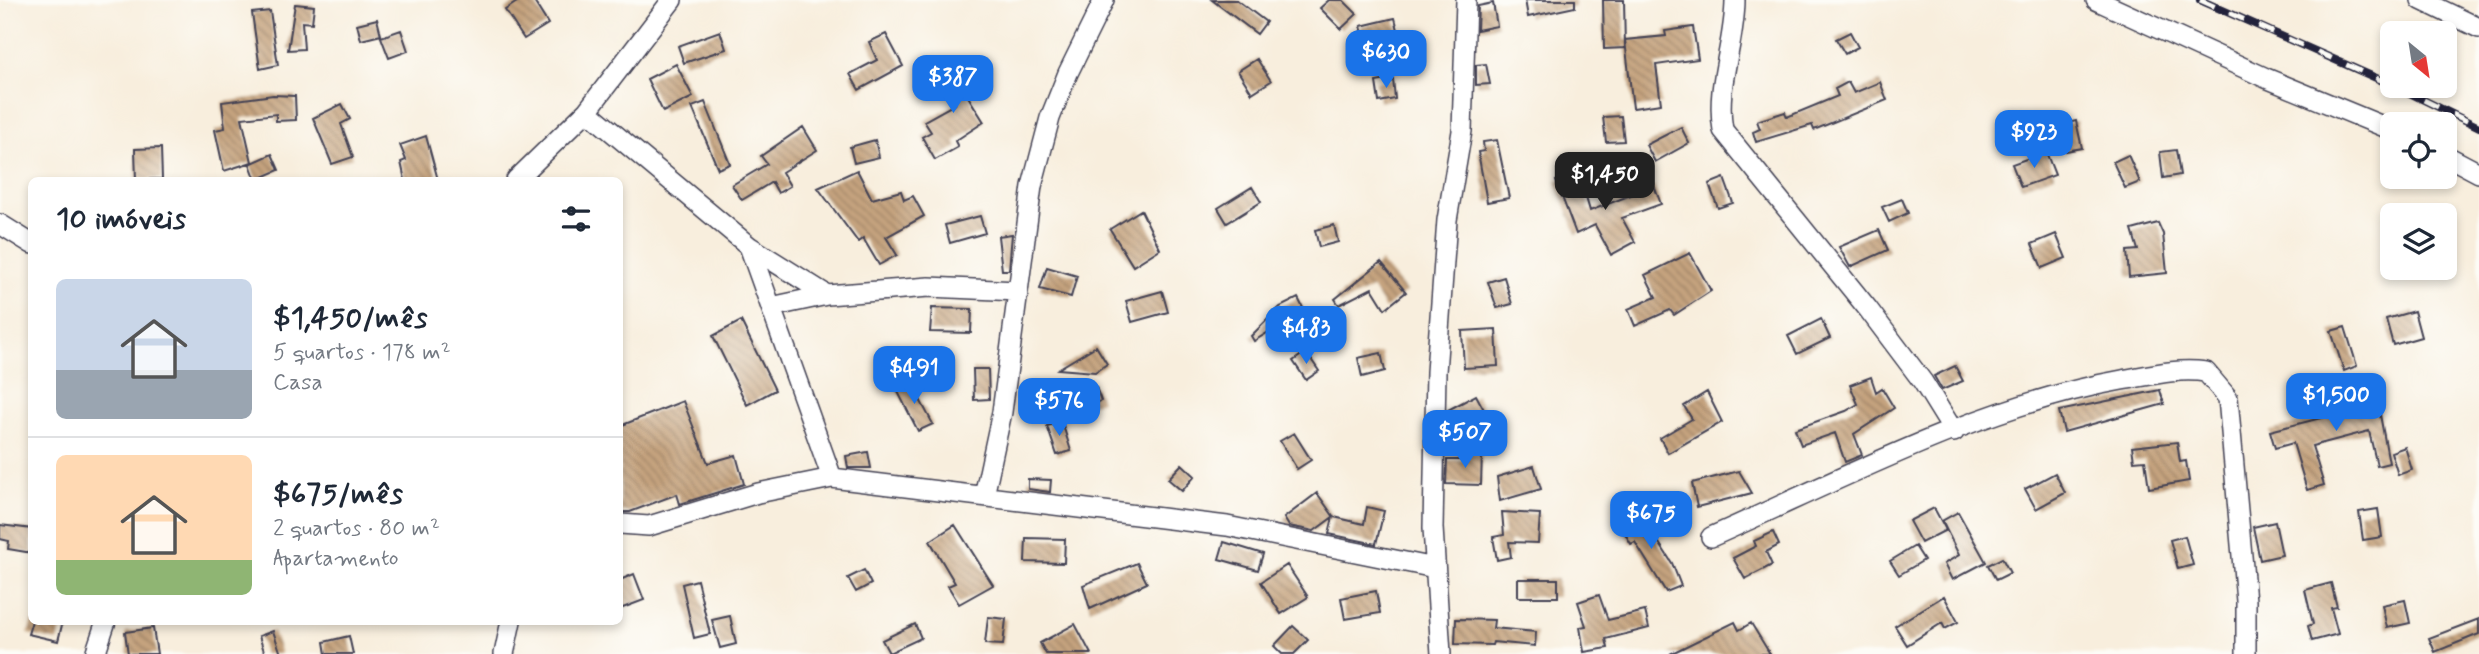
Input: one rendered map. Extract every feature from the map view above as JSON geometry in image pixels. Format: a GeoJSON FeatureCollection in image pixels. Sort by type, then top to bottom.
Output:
{"type":"FeatureCollection","features":[{"type":"Feature","properties":{"kind":"street"},"geometry":{"type":"LineString","coordinates":[[537,170],[587,111],[672,0]]}},
{"type":"Feature","properties":{"kind":"street"},"geometry":{"type":"LineString","coordinates":[[984,496],[998,440],[1032,186],[1051,118],[1068,73],[1104,0]]}},
{"type":"Feature","properties":{"kind":"street"},"geometry":{"type":"LineString","coordinates":[[1441,654],[1433,528],[1436,372],[1447,219],[1462,131],[1466,0]]}},
{"type":"Feature","properties":{"kind":"street"},"geometry":{"type":"LineString","coordinates":[[1735,0],[1723,75],[1720,110],[1723,131],[1868,309],[1923,382],[1954,432]]}},
{"type":"Feature","properties":{"kind":"street"},"geometry":{"type":"LineString","coordinates":[[2096,0],[2266,78],[2380,125]]}},
{"type":"Feature","properties":{"kind":"street"},"geometry":{"type":"LineString","coordinates":[[2421,0],[2479,28]]}},
{"type":"Feature","properties":{"kind":"street"},"geometry":{"type":"LineString","coordinates":[[587,111],[749,246],[827,295]]}},
{"type":"Feature","properties":{"kind":"street"},"geometry":{"type":"LineString","coordinates":[[2457,161],[2479,173]]}},
{"type":"Feature","properties":{"kind":"street"},"geometry":{"type":"LineString","coordinates":[[0,224],[28,242]]}},
{"type":"Feature","properties":{"kind":"street"},"geometry":{"type":"LineString","coordinates":[[749,246],[832,478]]}},
{"type":"Feature","properties":{"kind":"street"},"geometry":{"type":"LineString","coordinates":[[771,307],[827,295],[929,287],[1018,291]]}},
{"type":"Feature","properties":{"kind":"street"},"geometry":{"type":"LineString","coordinates":[[1711,537],[2018,405],[2088,386],[2183,369],[2206,373],[2228,398],[2246,601],[2246,654]]}},
{"type":"Feature","properties":{"kind":"street"},"geometry":{"type":"LineString","coordinates":[[623,524],[649,526],[758,493],[832,478],[1227,526],[1436,568]]}},
{"type":"Feature","properties":{"kind":"street"},"geometry":{"type":"LineString","coordinates":[[95,654],[105,625]]}},
{"type":"Feature","properties":{"kind":"street"},"geometry":{"type":"LineString","coordinates":[[504,654],[509,625]]}},
{"type":"Feature","properties":{"kind":"building"},"geometry":{"type":"Polygon","coordinates":[[[520,0],[533,0],[548,24],[524,39],[505,10],[520,0]]]}},
{"type":"Feature","properties":{"kind":"building"},"geometry":{"type":"Polygon","coordinates":[[[1212,0],[1237,0],[1266,22],[1257,34],[1212,0]]]}},
{"type":"Feature","properties":{"kind":"building"},"geometry":{"type":"Polygon","coordinates":[[[1329,0],[1343,0],[1357,14],[1341,29],[1320,8],[1329,0]]]}},
{"type":"Feature","properties":{"kind":"building"},"geometry":{"type":"Polygon","coordinates":[[[1525,0],[1575,0],[1575,7],[1528,17],[1525,0]]]}},
{"type":"Feature","properties":{"kind":"building"},"geometry":{"type":"Polygon","coordinates":[[[1603,0],[1624,0],[1625,48],[1604,49],[1603,0]]]}},
{"type":"Feature","properties":{"kind":"building"},"geometry":{"type":"Polygon","coordinates":[[[1493,3],[1497,26],[1477,30],[1478,6],[1493,3]]]}},
{"type":"Feature","properties":{"kind":"building"},"geometry":{"type":"Polygon","coordinates":[[[295,4],[314,6],[312,23],[302,22],[304,49],[288,50],[295,4]]]}},
{"type":"Feature","properties":{"kind":"building"},"geometry":{"type":"Polygon","coordinates":[[[270,11],[278,65],[260,69],[252,13],[270,11]]]}},
{"type":"Feature","properties":{"kind":"building"},"geometry":{"type":"Polygon","coordinates":[[[1395,18],[1402,46],[1368,55],[1361,26],[1395,18]]]}},
{"type":"Feature","properties":{"kind":"building"},"geometry":{"type":"Polygon","coordinates":[[[377,19],[381,35],[361,40],[357,24],[377,19]]]}},
{"type":"Feature","properties":{"kind":"building"},"geometry":{"type":"Polygon","coordinates":[[[1693,27],[1698,59],[1656,65],[1661,104],[1633,108],[1625,40],[1666,36],[1665,31],[1693,27]]]}},
{"type":"Feature","properties":{"kind":"building"},"geometry":{"type":"Polygon","coordinates":[[[401,30],[408,51],[389,58],[381,37],[401,30]]]}},
{"type":"Feature","properties":{"kind":"building"},"geometry":{"type":"Polygon","coordinates":[[[720,31],[726,49],[684,63],[678,46],[720,31]]]}},
{"type":"Feature","properties":{"kind":"building"},"geometry":{"type":"Polygon","coordinates":[[[1850,32],[1858,47],[1845,54],[1836,39],[1850,32]]]}},
{"type":"Feature","properties":{"kind":"building"},"geometry":{"type":"Polygon","coordinates":[[[886,34],[903,66],[859,90],[850,74],[877,60],[869,42],[886,34]]]}},
{"type":"Feature","properties":{"kind":"building"},"geometry":{"type":"Polygon","coordinates":[[[1257,59],[1271,81],[1252,93],[1238,71],[1257,59]]]}},
{"type":"Feature","properties":{"kind":"building"},"geometry":{"type":"Polygon","coordinates":[[[962,63],[974,84],[964,90],[984,122],[955,141],[958,147],[935,160],[922,137],[931,132],[924,121],[955,104],[938,78],[962,63]]]}},
{"type":"Feature","properties":{"kind":"building"},"geometry":{"type":"Polygon","coordinates":[[[676,64],[693,97],[663,112],[647,79],[676,64]]]}},
{"type":"Feature","properties":{"kind":"building"},"geometry":{"type":"Polygon","coordinates":[[[1486,64],[1490,84],[1476,85],[1476,65],[1486,64]]]}},
{"type":"Feature","properties":{"kind":"building"},"geometry":{"type":"Polygon","coordinates":[[[1393,79],[1395,99],[1379,102],[1376,82],[1393,79]]]}},
{"type":"Feature","properties":{"kind":"building"},"geometry":{"type":"Polygon","coordinates":[[[1848,82],[1854,93],[1880,82],[1887,100],[1814,130],[1812,125],[1756,142],[1753,132],[1760,129],[1757,121],[1785,112],[1787,117],[1838,96],[1835,89],[1848,82]]]}},
{"type":"Feature","properties":{"kind":"building"},"geometry":{"type":"Polygon","coordinates":[[[273,95],[295,96],[296,120],[276,121],[276,114],[242,118],[252,162],[224,171],[215,130],[225,128],[222,102],[273,95]]]}},
{"type":"Feature","properties":{"kind":"building"},"geometry":{"type":"Polygon","coordinates":[[[705,102],[730,164],[718,169],[692,107],[705,102]]]}},
{"type":"Feature","properties":{"kind":"building"},"geometry":{"type":"Polygon","coordinates":[[[342,104],[350,119],[341,124],[353,157],[332,164],[313,118],[342,104]]]}},
{"type":"Feature","properties":{"kind":"building"},"geometry":{"type":"Polygon","coordinates":[[[1621,116],[1624,141],[1606,142],[1603,117],[1621,116]]]}},
{"type":"Feature","properties":{"kind":"building"},"geometry":{"type":"Polygon","coordinates":[[[2076,121],[2082,148],[2066,151],[2060,125],[2076,121]]]}},
{"type":"Feature","properties":{"kind":"building"},"geometry":{"type":"Polygon","coordinates":[[[803,127],[817,150],[782,172],[790,186],[778,193],[772,182],[742,200],[732,185],[767,164],[761,156],[803,127]]]}},
{"type":"Feature","properties":{"kind":"building"},"geometry":{"type":"Polygon","coordinates":[[[1681,127],[1689,143],[1655,162],[1646,145],[1681,127]]]}},
{"type":"Feature","properties":{"kind":"building"},"geometry":{"type":"Polygon","coordinates":[[[426,136],[437,177],[404,177],[401,162],[406,160],[400,145],[426,136]]]}},
{"type":"Feature","properties":{"kind":"building"},"geometry":{"type":"Polygon","coordinates":[[[875,140],[879,157],[854,163],[850,147],[875,140]]]}},
{"type":"Feature","properties":{"kind":"building"},"geometry":{"type":"Polygon","coordinates":[[[1497,140],[1509,198],[1487,202],[1478,152],[1484,151],[1483,142],[1497,140]]]}},
{"type":"Feature","properties":{"kind":"building"},"geometry":{"type":"Polygon","coordinates":[[[161,148],[162,177],[136,177],[135,149],[161,148]]]}},
{"type":"Feature","properties":{"kind":"building"},"geometry":{"type":"Polygon","coordinates":[[[2176,150],[2180,175],[2163,178],[2160,152],[2176,150]]]}},
{"type":"Feature","properties":{"kind":"building"},"geometry":{"type":"Polygon","coordinates":[[[2046,152],[2055,175],[2021,187],[2012,164],[2046,152]]]}},
{"type":"Feature","properties":{"kind":"building"},"geometry":{"type":"Polygon","coordinates":[[[272,154],[279,170],[263,177],[255,177],[250,164],[272,154]]]}},
{"type":"Feature","properties":{"kind":"building"},"geometry":{"type":"Polygon","coordinates":[[[2128,155],[2140,182],[2125,188],[2113,162],[2128,155]]]}},
{"type":"Feature","properties":{"kind":"building"},"geometry":{"type":"Polygon","coordinates":[[[857,170],[872,199],[901,191],[904,200],[913,196],[924,216],[886,237],[897,255],[879,265],[863,238],[858,242],[818,188],[857,170]]]}},
{"type":"Feature","properties":{"kind":"building"},"geometry":{"type":"Polygon","coordinates":[[[1579,174],[1590,211],[1654,186],[1661,204],[1622,218],[1635,242],[1611,255],[1595,225],[1576,234],[1556,181],[1579,174]]]}},
{"type":"Feature","properties":{"kind":"building"},"geometry":{"type":"Polygon","coordinates":[[[1724,178],[1733,203],[1718,208],[1709,184],[1724,178]]]}},
{"type":"Feature","properties":{"kind":"building"},"geometry":{"type":"Polygon","coordinates":[[[1252,187],[1261,202],[1227,223],[1218,208],[1252,187]]]}},
{"type":"Feature","properties":{"kind":"building"},"geometry":{"type":"Polygon","coordinates":[[[1902,199],[1908,213],[1889,222],[1882,207],[1902,199]]]}},
{"type":"Feature","properties":{"kind":"building"},"geometry":{"type":"Polygon","coordinates":[[[1141,210],[1160,249],[1133,266],[1110,229],[1141,210]]]}},
{"type":"Feature","properties":{"kind":"building"},"geometry":{"type":"Polygon","coordinates":[[[980,216],[985,233],[950,243],[945,225],[980,216]]]}},
{"type":"Feature","properties":{"kind":"building"},"geometry":{"type":"Polygon","coordinates":[[[2158,223],[2163,234],[2167,273],[2129,277],[2127,251],[2138,250],[2132,230],[2158,223]]]}},
{"type":"Feature","properties":{"kind":"building"},"geometry":{"type":"Polygon","coordinates":[[[1334,225],[1338,242],[1319,247],[1315,230],[1334,225]]]}},
{"type":"Feature","properties":{"kind":"building"},"geometry":{"type":"Polygon","coordinates":[[[1879,230],[1888,250],[1850,267],[1839,247],[1879,230]]]}},
{"type":"Feature","properties":{"kind":"building"},"geometry":{"type":"Polygon","coordinates":[[[1012,234],[1009,270],[1002,270],[998,236],[1012,234]]]}},
{"type":"Feature","properties":{"kind":"building"},"geometry":{"type":"Polygon","coordinates":[[[2056,234],[2066,258],[2042,268],[2032,244],[2056,234]]]}},
{"type":"Feature","properties":{"kind":"building"},"geometry":{"type":"Polygon","coordinates":[[[1690,253],[1711,291],[1674,315],[1670,310],[1635,326],[1628,309],[1656,297],[1645,275],[1690,253]]]}},
{"type":"Feature","properties":{"kind":"building"},"geometry":{"type":"Polygon","coordinates":[[[1381,262],[1406,292],[1385,309],[1372,288],[1339,305],[1335,299],[1381,262]]]}},
{"type":"Feature","properties":{"kind":"building"},"geometry":{"type":"Polygon","coordinates":[[[1047,267],[1077,276],[1071,297],[1040,289],[1047,267]]]}},
{"type":"Feature","properties":{"kind":"building"},"geometry":{"type":"Polygon","coordinates":[[[1504,277],[1512,304],[1497,308],[1488,282],[1504,277]]]}},
{"type":"Feature","properties":{"kind":"building"},"geometry":{"type":"Polygon","coordinates":[[[1162,291],[1168,312],[1132,322],[1126,301],[1162,291]]]}},
{"type":"Feature","properties":{"kind":"building"},"geometry":{"type":"Polygon","coordinates":[[[1298,298],[1304,310],[1254,341],[1251,336],[1280,307],[1298,298]]]}},
{"type":"Feature","properties":{"kind":"building"},"geometry":{"type":"Polygon","coordinates":[[[932,308],[972,309],[971,333],[930,332],[932,308]]]}},
{"type":"Feature","properties":{"kind":"building"},"geometry":{"type":"Polygon","coordinates":[[[2414,311],[2421,337],[2393,345],[2386,319],[2414,311]]]}},
{"type":"Feature","properties":{"kind":"building"},"geometry":{"type":"Polygon","coordinates":[[[1821,319],[1830,338],[1797,354],[1788,336],[1821,319]]]}},
{"type":"Feature","properties":{"kind":"building"},"geometry":{"type":"Polygon","coordinates":[[[741,321],[775,390],[747,405],[713,336],[741,321]]]}},
{"type":"Feature","properties":{"kind":"building"},"geometry":{"type":"Polygon","coordinates":[[[2345,327],[2357,366],[2344,371],[2331,331],[2345,327]]]}},
{"type":"Feature","properties":{"kind":"building"},"geometry":{"type":"Polygon","coordinates":[[[1496,329],[1498,366],[1464,368],[1462,331],[1496,329]]]}},
{"type":"Feature","properties":{"kind":"building"},"geometry":{"type":"Polygon","coordinates":[[[1096,346],[1107,364],[1095,372],[1058,369],[1096,346]]]}},
{"type":"Feature","properties":{"kind":"building"},"geometry":{"type":"Polygon","coordinates":[[[1306,352],[1319,371],[1306,380],[1293,361],[1306,352]]]}},
{"type":"Feature","properties":{"kind":"building"},"geometry":{"type":"Polygon","coordinates":[[[1381,353],[1385,371],[1362,377],[1358,358],[1381,353]]]}},
{"type":"Feature","properties":{"kind":"building"},"geometry":{"type":"Polygon","coordinates":[[[1955,366],[1963,381],[1942,390],[1934,376],[1955,366]]]}},
{"type":"Feature","properties":{"kind":"building"},"geometry":{"type":"Polygon","coordinates":[[[973,369],[988,369],[989,399],[974,400],[973,369]]]}},
{"type":"Feature","properties":{"kind":"building"},"geometry":{"type":"Polygon","coordinates":[[[1871,377],[1876,392],[1882,388],[1894,408],[1854,434],[1862,455],[1845,462],[1835,433],[1801,445],[1795,429],[1858,404],[1850,385],[1871,377]]]}},
{"type":"Feature","properties":{"kind":"building"},"geometry":{"type":"Polygon","coordinates":[[[2373,377],[2389,463],[2377,466],[2369,431],[2312,446],[2324,485],[2307,490],[2293,443],[2275,448],[2270,431],[2360,408],[2355,380],[2373,377]]]}},
{"type":"Feature","properties":{"kind":"building"},"geometry":{"type":"Polygon","coordinates":[[[910,381],[933,424],[918,431],[896,388],[910,381]]]}},
{"type":"Feature","properties":{"kind":"building"},"geometry":{"type":"Polygon","coordinates":[[[1096,387],[1101,401],[1077,410],[1072,396],[1096,387]]]}},
{"type":"Feature","properties":{"kind":"building"},"geometry":{"type":"Polygon","coordinates":[[[2160,390],[2164,404],[2064,432],[2059,411],[2160,390]]]}},
{"type":"Feature","properties":{"kind":"building"},"geometry":{"type":"Polygon","coordinates":[[[1707,392],[1722,422],[1668,453],[1660,438],[1692,419],[1684,406],[1707,392]]]}},
{"type":"Feature","properties":{"kind":"building"},"geometry":{"type":"Polygon","coordinates":[[[1476,395],[1488,417],[1459,432],[1448,410],[1476,395]]]}},
{"type":"Feature","properties":{"kind":"building"},"geometry":{"type":"Polygon","coordinates":[[[683,401],[708,463],[736,455],[744,484],[680,504],[677,494],[630,512],[623,512],[623,425],[683,401]]]}},
{"type":"Feature","properties":{"kind":"building"},"geometry":{"type":"Polygon","coordinates":[[[1062,422],[1071,451],[1057,455],[1047,426],[1062,422]]]}},
{"type":"Feature","properties":{"kind":"building"},"geometry":{"type":"Polygon","coordinates":[[[1294,433],[1311,460],[1297,469],[1280,441],[1294,433]]]}},
{"type":"Feature","properties":{"kind":"building"},"geometry":{"type":"Polygon","coordinates":[[[2177,442],[2180,462],[2186,461],[2189,481],[2149,488],[2145,460],[2134,461],[2132,447],[2177,442]]]}},
{"type":"Feature","properties":{"kind":"building"},"geometry":{"type":"Polygon","coordinates":[[[2405,447],[2412,470],[2398,475],[2391,452],[2405,447]]]}},
{"type":"Feature","properties":{"kind":"building"},"geometry":{"type":"Polygon","coordinates":[[[868,452],[871,468],[848,468],[846,456],[868,452]]]}},
{"type":"Feature","properties":{"kind":"building"},"geometry":{"type":"Polygon","coordinates":[[[1464,453],[1482,453],[1481,485],[1446,484],[1447,460],[1464,460],[1464,453]]]}},
{"type":"Feature","properties":{"kind":"building"},"geometry":{"type":"Polygon","coordinates":[[[1182,464],[1195,476],[1182,491],[1168,479],[1182,464]]]}},
{"type":"Feature","properties":{"kind":"building"},"geometry":{"type":"Polygon","coordinates":[[[1534,466],[1541,489],[1500,501],[1497,477],[1534,466]]]}},
{"type":"Feature","properties":{"kind":"building"},"geometry":{"type":"Polygon","coordinates":[[[1739,471],[1752,493],[1697,507],[1692,483],[1739,471]]]}},
{"type":"Feature","properties":{"kind":"building"},"geometry":{"type":"Polygon","coordinates":[[[2055,473],[2065,493],[2036,509],[2025,489],[2055,473]]]}},
{"type":"Feature","properties":{"kind":"building"},"geometry":{"type":"Polygon","coordinates":[[[1028,479],[1051,480],[1050,492],[1028,489],[1028,479]]]}},
{"type":"Feature","properties":{"kind":"building"},"geometry":{"type":"Polygon","coordinates":[[[1317,493],[1334,517],[1364,524],[1367,507],[1384,511],[1376,544],[1329,534],[1333,517],[1314,531],[1289,526],[1284,518],[1317,493]]]}},
{"type":"Feature","properties":{"kind":"building"},"geometry":{"type":"Polygon","coordinates":[[[1934,508],[1946,530],[1921,543],[1909,521],[1934,508]]]}},
{"type":"Feature","properties":{"kind":"building"},"geometry":{"type":"Polygon","coordinates":[[[2378,509],[2382,537],[2363,540],[2359,512],[2378,509]]]}},
{"type":"Feature","properties":{"kind":"building"},"geometry":{"type":"Polygon","coordinates":[[[1502,512],[1540,514],[1538,543],[1509,542],[1511,557],[1497,560],[1493,537],[1504,535],[1502,512]]]}},
{"type":"Feature","properties":{"kind":"building"},"geometry":{"type":"Polygon","coordinates":[[[1639,512],[1672,563],[1681,586],[1666,592],[1635,542],[1631,544],[1619,523],[1639,512]]]}},
{"type":"Feature","properties":{"kind":"building"},"geometry":{"type":"Polygon","coordinates":[[[1958,512],[1986,562],[1952,580],[1944,564],[1959,555],[1942,521],[1958,512]]]}},
{"type":"Feature","properties":{"kind":"building"},"geometry":{"type":"Polygon","coordinates":[[[2275,522],[2282,555],[2260,560],[2253,527],[2275,522]]]}},
{"type":"Feature","properties":{"kind":"building"},"geometry":{"type":"Polygon","coordinates":[[[0,525],[28,528],[28,552],[8,549],[9,541],[0,539],[0,525]]]}},
{"type":"Feature","properties":{"kind":"building"},"geometry":{"type":"Polygon","coordinates":[[[955,525],[993,585],[959,604],[948,586],[955,583],[930,541],[955,525]]]}},
{"type":"Feature","properties":{"kind":"building"},"geometry":{"type":"Polygon","coordinates":[[[1773,532],[1779,545],[1766,552],[1772,565],[1745,579],[1733,558],[1756,546],[1754,541],[1773,532]]]}},
{"type":"Feature","properties":{"kind":"building"},"geometry":{"type":"Polygon","coordinates":[[[2185,536],[2193,565],[2178,569],[2170,540],[2185,536]]]}},
{"type":"Feature","properties":{"kind":"building"},"geometry":{"type":"Polygon","coordinates":[[[1026,538],[1065,539],[1064,563],[1025,562],[1026,538]]]}},
{"type":"Feature","properties":{"kind":"building"},"geometry":{"type":"Polygon","coordinates":[[[1224,542],[1263,554],[1258,570],[1219,559],[1224,542]]]}},
{"type":"Feature","properties":{"kind":"building"},"geometry":{"type":"Polygon","coordinates":[[[1915,546],[1924,560],[1899,575],[1890,561],[1915,546]]]}},
{"type":"Feature","properties":{"kind":"building"},"geometry":{"type":"Polygon","coordinates":[[[2002,558],[2010,573],[1996,580],[1988,565],[2002,558]]]}},
{"type":"Feature","properties":{"kind":"building"},"geometry":{"type":"Polygon","coordinates":[[[1137,563],[1147,583],[1090,609],[1083,585],[1137,563]]]}},
{"type":"Feature","properties":{"kind":"building"},"geometry":{"type":"Polygon","coordinates":[[[1287,565],[1308,597],[1281,614],[1261,582],[1287,565]]]}},
{"type":"Feature","properties":{"kind":"building"},"geometry":{"type":"Polygon","coordinates":[[[864,570],[871,584],[856,592],[848,578],[864,570]]]}},
{"type":"Feature","properties":{"kind":"building"},"geometry":{"type":"Polygon","coordinates":[[[634,574],[644,600],[623,608],[623,579],[634,574]]]}},
{"type":"Feature","properties":{"kind":"building"},"geometry":{"type":"Polygon","coordinates":[[[1518,579],[1558,579],[1558,597],[1518,597],[1518,579]]]}},
{"type":"Feature","properties":{"kind":"building"},"geometry":{"type":"Polygon","coordinates":[[[697,580],[710,634],[694,638],[682,584],[697,580]]]}},
{"type":"Feature","properties":{"kind":"building"},"geometry":{"type":"Polygon","coordinates":[[[2331,583],[2337,607],[2331,608],[2338,634],[2312,641],[2308,626],[2313,624],[2305,590],[2331,583]]]}},
{"type":"Feature","properties":{"kind":"building"},"geometry":{"type":"Polygon","coordinates":[[[1376,591],[1380,613],[1345,619],[1341,598],[1376,591]]]}},
{"type":"Feature","properties":{"kind":"building"},"geometry":{"type":"Polygon","coordinates":[[[1599,595],[1608,620],[1645,611],[1649,628],[1606,639],[1608,648],[1584,652],[1580,627],[1586,626],[1578,602],[1599,595]]]}},
{"type":"Feature","properties":{"kind":"building"},"geometry":{"type":"Polygon","coordinates":[[[1944,596],[1958,622],[1945,629],[1942,623],[1907,645],[1895,626],[1944,596]]]}},
{"type":"Feature","properties":{"kind":"building"},"geometry":{"type":"Polygon","coordinates":[[[2405,600],[2410,623],[2387,628],[2382,605],[2405,600]]]}},
{"type":"Feature","properties":{"kind":"building"},"geometry":{"type":"Polygon","coordinates":[[[730,616],[736,644],[720,648],[712,620],[730,616]]]}},
{"type":"Feature","properties":{"kind":"building"},"geometry":{"type":"Polygon","coordinates":[[[988,617],[1006,619],[1003,645],[985,644],[988,617]]]}},
{"type":"Feature","properties":{"kind":"building"},"geometry":{"type":"Polygon","coordinates":[[[1456,619],[1494,620],[1493,628],[1536,632],[1535,646],[1493,642],[1492,645],[1455,644],[1456,619]]]}},
{"type":"Feature","properties":{"kind":"building"},"geometry":{"type":"Polygon","coordinates":[[[2479,619],[2479,634],[2435,652],[2429,638],[2479,619]]]}},
{"type":"Feature","properties":{"kind":"building"},"geometry":{"type":"Polygon","coordinates":[[[1735,622],[1739,630],[1751,623],[1770,654],[1670,654],[1735,622]]]}},
{"type":"Feature","properties":{"kind":"building"},"geometry":{"type":"Polygon","coordinates":[[[915,624],[921,638],[889,653],[882,640],[915,624]]]}},
{"type":"Feature","properties":{"kind":"building"},"geometry":{"type":"Polygon","coordinates":[[[1075,624],[1091,654],[1046,654],[1040,643],[1075,624]]]}},
{"type":"Feature","properties":{"kind":"building"},"geometry":{"type":"Polygon","coordinates":[[[31,625],[62,625],[58,641],[28,634],[31,625]]]}},
{"type":"Feature","properties":{"kind":"building"},"geometry":{"type":"Polygon","coordinates":[[[1293,626],[1308,640],[1294,654],[1282,654],[1274,646],[1293,626]]]}},
{"type":"Feature","properties":{"kind":"building"},"geometry":{"type":"Polygon","coordinates":[[[153,628],[157,654],[128,654],[125,632],[153,628]]]}},
{"type":"Feature","properties":{"kind":"building"},"geometry":{"type":"Polygon","coordinates":[[[273,631],[281,654],[265,654],[259,636],[273,631]]]}},
{"type":"Feature","properties":{"kind":"building"},"geometry":{"type":"Polygon","coordinates":[[[349,636],[353,654],[326,654],[324,642],[349,636]]]}},
{"type":"Feature","properties":{"kind":"railway"},"geometry":{"type":"LineString","coordinates":[[2200,0],[2380,80]]}},
{"type":"Feature","properties":{"kind":"railway"},"geometry":{"type":"LineString","coordinates":[[2420,98],[2479,127]]}}]}
